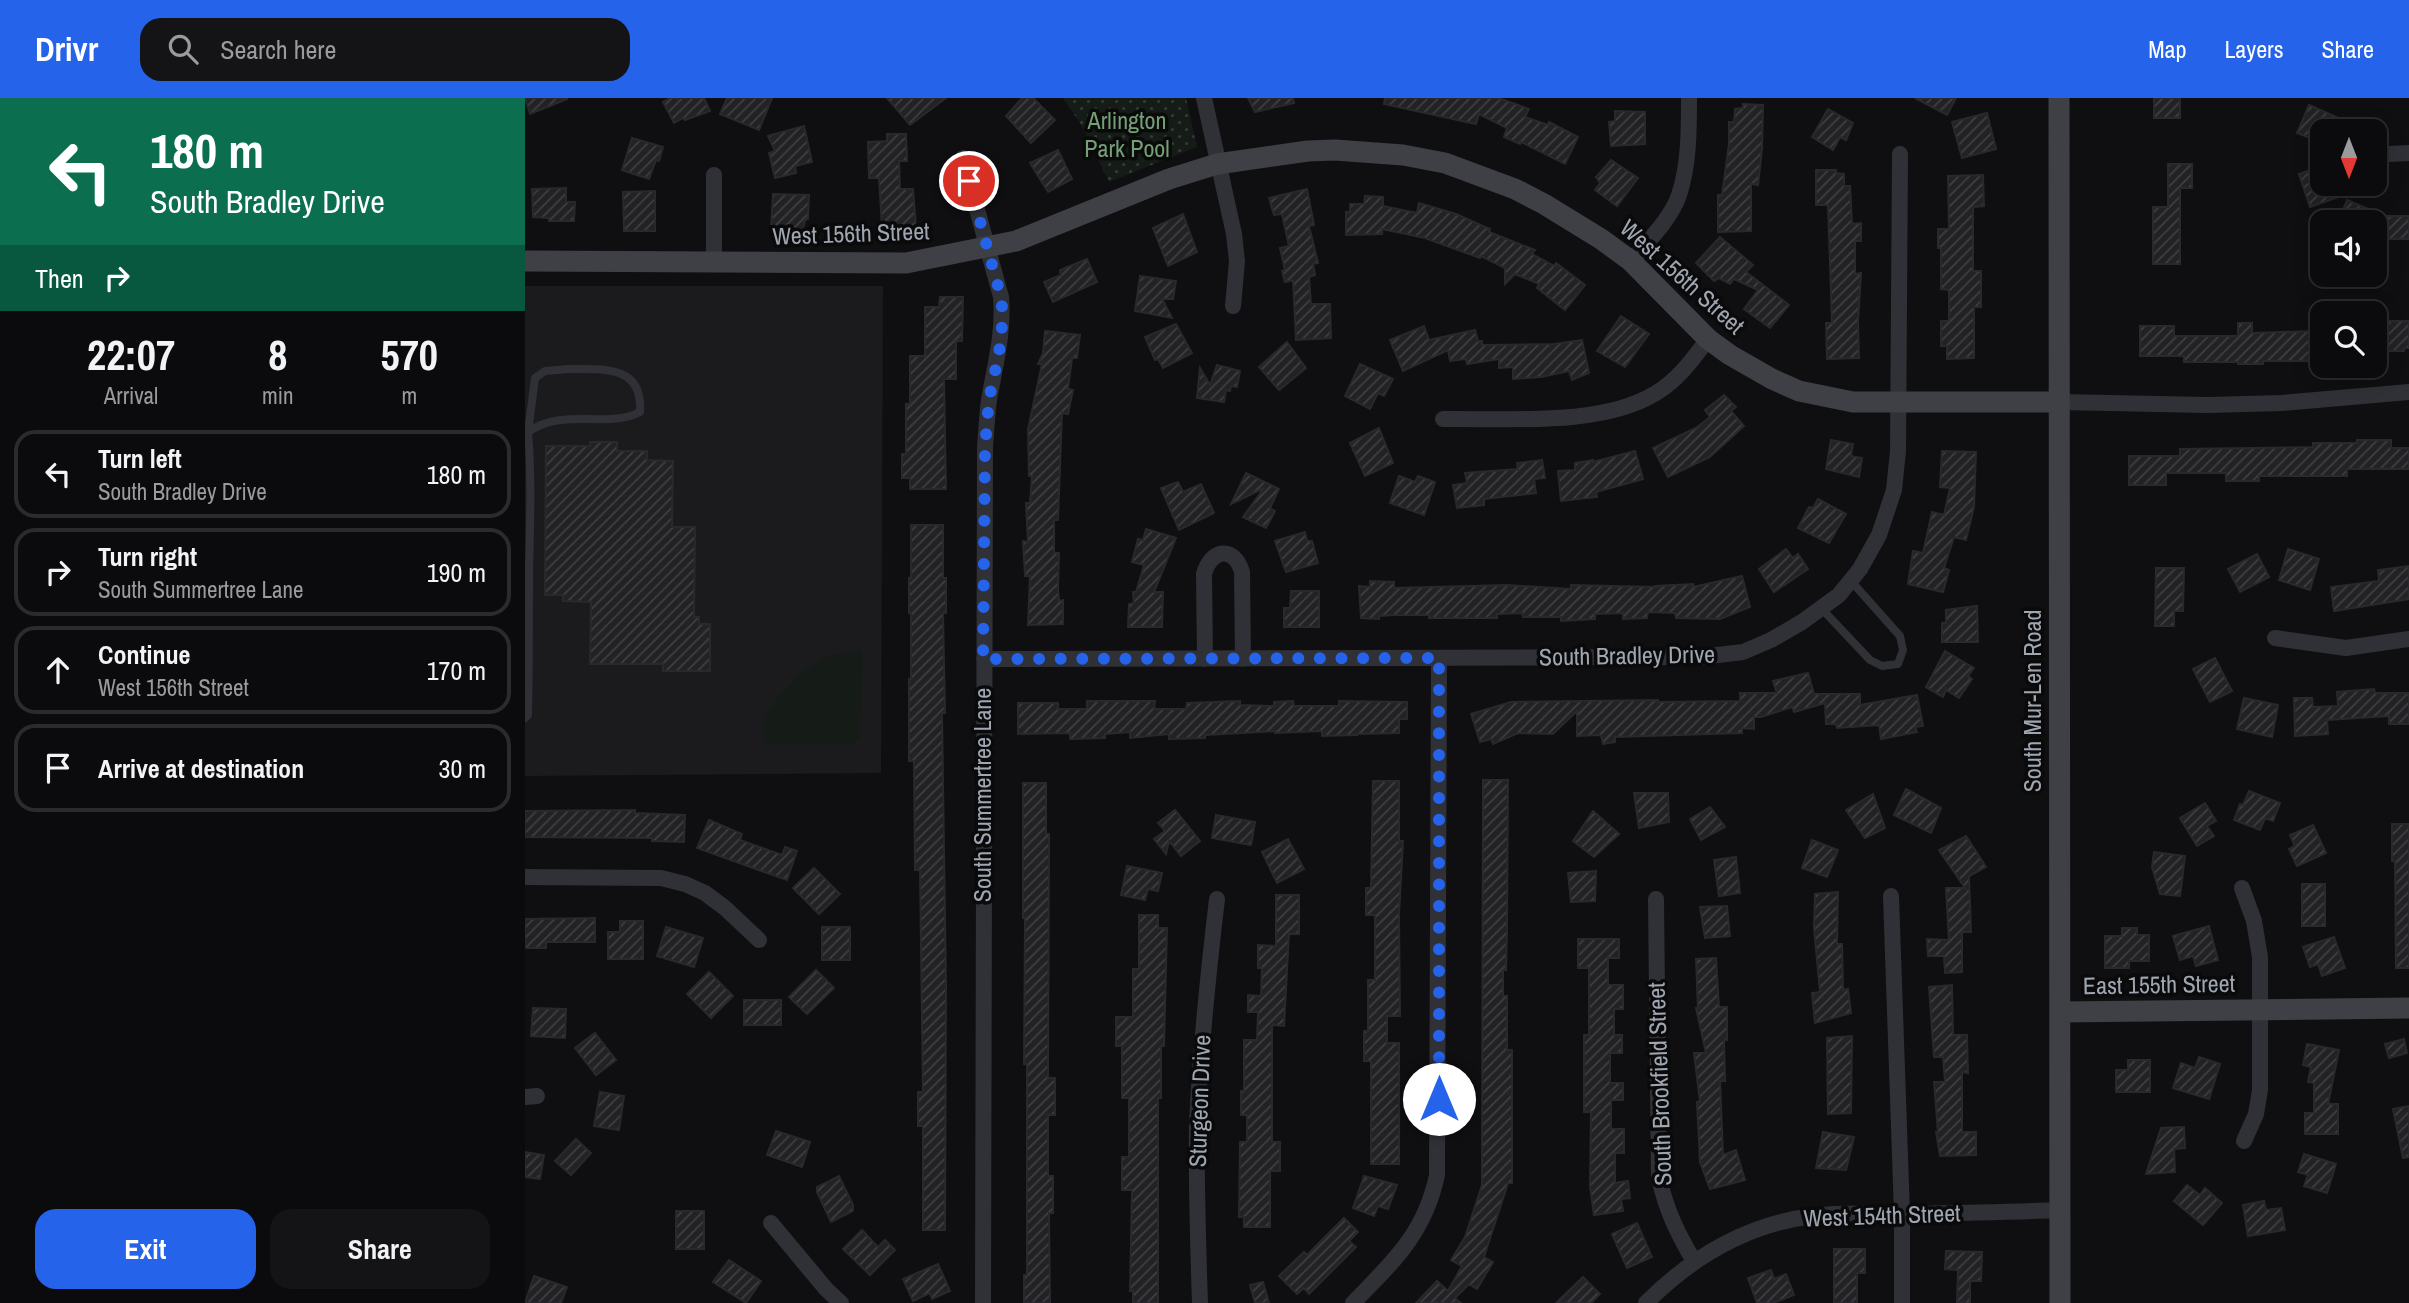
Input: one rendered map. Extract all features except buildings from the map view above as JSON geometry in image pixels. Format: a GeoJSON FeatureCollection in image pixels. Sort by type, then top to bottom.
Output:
{"type":"FeatureCollection","features":[{"type":"Feature","properties":{"kind":"street"},"geometry":{"type":"LineString","coordinates":[[1203,98],[1234,234],[1237,261],[1233,306]]}},
{"type":"Feature","properties":{"kind":"street"},"geometry":{"type":"LineString","coordinates":[[1631,261],[1663,222],[1679,197],[1686,165],[1689,98]]}},
{"type":"Feature","properties":{"kind":"street","name":"South Mur-Len Road"},"geometry":{"type":"LineString","coordinates":[[2059,98],[2060,1303]]}},
{"type":"Feature","properties":{"kind":"street","name":"West 156th Street"},"geometry":{"type":"LineString","coordinates":[[525,261],[906,263],[1016,241],[1169,179],[1217,164],[1273,155],[1335,150],[1403,155],[1445,163],[1515,189],[1544,204],[1631,261],[1708,339],[1772,379],[1799,391],[1853,402],[2208,405],[2282,403],[2409,392]]}},
{"type":"Feature","properties":{"kind":"street"},"geometry":{"type":"LineString","coordinates":[[2389,154],[2409,153]]}},
{"type":"Feature","properties":{"kind":"street","name":"South Bradley Drive"},"geometry":{"type":"LineString","coordinates":[[983,659],[1701,657],[1743,652],[1771,640],[1839,595],[1860,569],[1879,535],[1894,490],[1900,403],[1900,154]]}},
{"type":"Feature","properties":{"kind":"street"},"geometry":{"type":"LineString","coordinates":[[963,158],[988,248]]}},
{"type":"Feature","properties":{"kind":"street"},"geometry":{"type":"LineString","coordinates":[[714,175],[715,263]]}},
{"type":"Feature","properties":{"kind":"street","name":"South Summertree Lane"},"geometry":{"type":"LineString","coordinates":[[983,1303],[985,448],[989,399],[999,353],[1003,317],[1001,297],[988,248]]}},
{"type":"Feature","properties":{"kind":"street"},"geometry":{"type":"LineString","coordinates":[[1443,418],[1576,416],[1617,411],[1658,392],[1677,377],[1708,339]]}},
{"type":"Feature","properties":{"kind":"street"},"geometry":{"type":"LineString","coordinates":[[1205,659],[1206,565],[1212,558],[1230,554],[1239,561],[1242,572],[1243,659]]}},
{"type":"Feature","properties":{"kind":"street"},"geometry":{"type":"LineString","coordinates":[[2275,638],[2346,648],[2409,639]]}},
{"type":"Feature","properties":{"kind":"street"},"geometry":{"type":"LineString","coordinates":[[1353,1303],[1412,1240],[1426,1213],[1437,1175],[1439,658]]}},
{"type":"Feature","properties":{"kind":"street"},"geometry":{"type":"LineString","coordinates":[[525,877],[661,878],[685,884],[705,893],[725,908],[759,940]]}},
{"type":"Feature","properties":{"kind":"street","name":"East 155th Street"},"geometry":{"type":"LineString","coordinates":[[2242,888],[2258,936],[2260,1009],[2260,1090],[2256,1114],[2244,1141]]}},
{"type":"Feature","properties":{"kind":"street"},"geometry":{"type":"LineString","coordinates":[[1891,896],[1902,1214],[1902,1303]]}},
{"type":"Feature","properties":{"kind":"street","name":"Sturgeon Drive"},"geometry":{"type":"LineString","coordinates":[[1200,1303],[1196,1211],[1198,1127],[1204,1017],[1217,899]]}},
{"type":"Feature","properties":{"kind":"street","name":"South Brookfield Street"},"geometry":{"type":"LineString","coordinates":[[1656,899],[1658,1178],[1675,1230],[1694,1261]]}},
{"type":"Feature","properties":{"kind":"street","name":"East 155th Street"},"geometry":{"type":"LineString","coordinates":[[2060,1012],[2409,1008]]}},
{"type":"Feature","properties":{"kind":"street","name":"West 154th Street"},"geometry":{"type":"LineString","coordinates":[[1646,1303],[1694,1261],[1750,1231],[1786,1221],[1824,1215],[2060,1210]]}},
{"type":"Feature","properties":{"kind":"street"},"geometry":{"type":"LineString","coordinates":[[771,1223],[841,1303]]}},
{"type":"Feature","properties":{"kind":"lane"},"geometry":{"type":"LineString","coordinates":[[525,718],[529,683],[527,432],[535,377],[545,371],[600,369],[626,375],[636,384],[641,397],[640,412],[633,416],[562,419],[538,425],[527,432]]}},
{"type":"Feature","properties":{"kind":"lane"},"geometry":{"type":"LineString","coordinates":[[1821,608],[1870,660],[1882,666],[1898,664],[1903,650],[1900,636],[1851,580]]}},
{"type":"Feature","properties":{"kind":"shaded area"},"geometry":{"type":"Polygon","coordinates":[[[525,286],[883,286],[881,773],[525,776],[525,286]]]}},
{"type":"Feature","properties":{"kind":"green space","name":"Arlington Park Pool"},"geometry":{"type":"Polygon","coordinates":[[[1063,98],[1186,98],[1197,147],[1109,182],[1080,123],[1063,98]]]}},
{"type":"Feature","properties":{"kind":"green space"},"geometry":{"type":"Polygon","coordinates":[[[862,651],[860,737],[853,745],[764,745],[764,718],[778,697],[803,671],[830,655],[862,651]]]}},
{"type":"Feature","properties":{"kind":"route"},"geometry":{"type":"LineString","coordinates":[[969,181],[1001,297],[1003,317],[999,353],[989,399],[985,448],[983,659],[1439,658],[1439,1099]]}}]}
